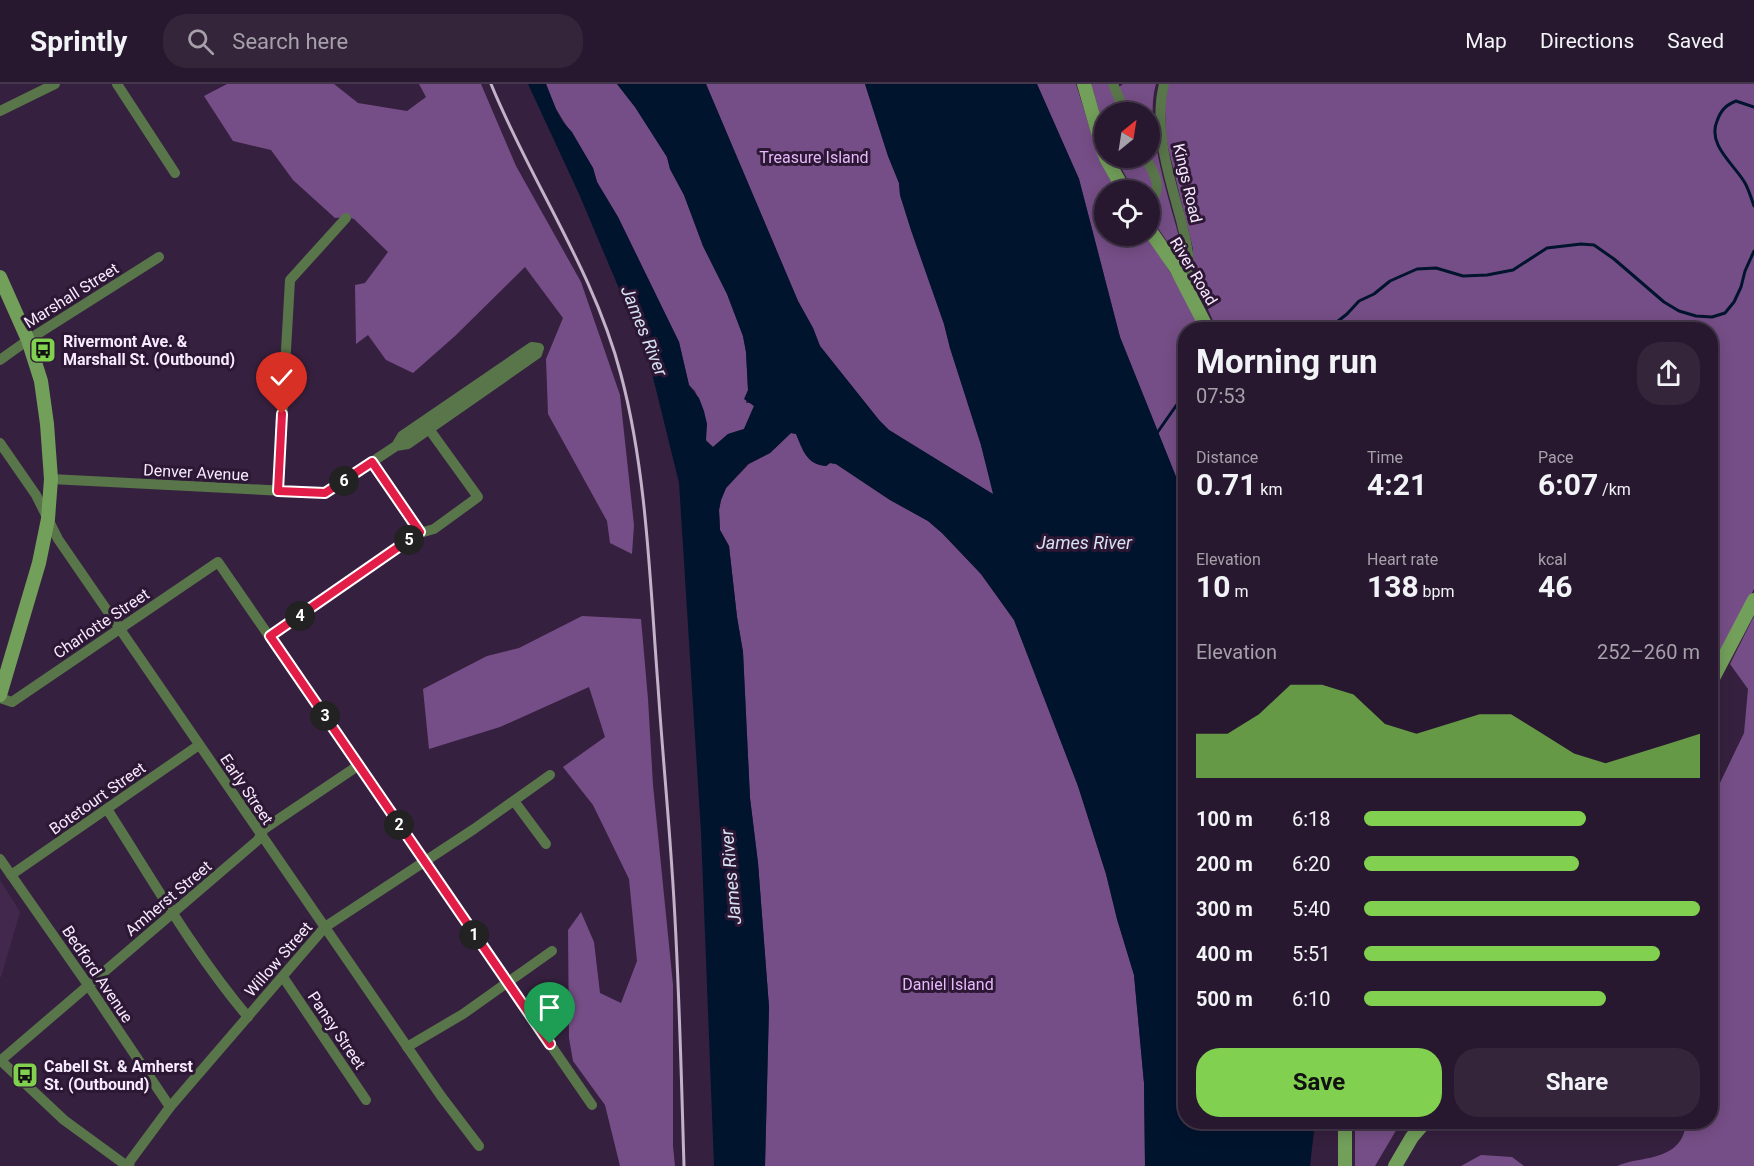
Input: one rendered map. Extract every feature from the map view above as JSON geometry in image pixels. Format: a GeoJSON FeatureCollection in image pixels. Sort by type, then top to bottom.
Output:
{"type":"FeatureCollection","features":[{"type":"Feature","properties":{"kind":"main road"},"geometry":{"type":"LineString","coordinates":[[1084,84],[1094,118]]}},
{"type":"Feature","properties":{"kind":"main road","name":"River Road"},"geometry":{"type":"LineString","coordinates":[[1160,246],[1187,288],[1204,322]]}},
{"type":"Feature","properties":{"kind":"main road"},"geometry":{"type":"LineString","coordinates":[[0,277],[28,340],[41,381],[51,479],[48,519],[39,563],[3,667],[0,697]]}},
{"type":"Feature","properties":{"kind":"main road"},"geometry":{"type":"LineString","coordinates":[[1718,669],[1754,600]]}},
{"type":"Feature","properties":{"kind":"main road"},"geometry":{"type":"LineString","coordinates":[[1345,1129],[1345,1166]]}},
{"type":"Feature","properties":{"kind":"main road"},"geometry":{"type":"LineString","coordinates":[[1395,1166],[1408,1142],[1419,1129]]}},
{"type":"Feature","properties":{"kind":"street"},"geometry":{"type":"LineString","coordinates":[[0,111],[55,84]]}},
{"type":"Feature","properties":{"kind":"street"},"geometry":{"type":"LineString","coordinates":[[117,84],[175,173]]}},
{"type":"Feature","properties":{"kind":"street"},"geometry":{"type":"LineString","coordinates":[[1113,84],[1121,102]]}},
{"type":"Feature","properties":{"kind":"street","name":"Kings Road"},"geometry":{"type":"LineString","coordinates":[[1164,84],[1161,106],[1162,139],[1189,250],[1187,288]]}},
{"type":"Feature","properties":{"kind":"street"},"geometry":{"type":"LineString","coordinates":[[278,491],[290,280],[346,218]]}},
{"type":"Feature","properties":{"kind":"street","name":"Marshall Street"},"geometry":{"type":"LineString","coordinates":[[0,360],[159,257]]}},
{"type":"Feature","properties":{"kind":"street","name":"Denver Avenue"},"geometry":{"type":"LineString","coordinates":[[51,479],[325,493],[396,446],[408,444],[537,354],[538,348],[532,347],[402,436],[396,446]]}},
{"type":"Feature","properties":{"kind":"street"},"geometry":{"type":"LineString","coordinates":[[429,429],[478,497],[434,529],[420,532],[270,636],[592,1105]]}},
{"type":"Feature","properties":{"kind":"street","name":"Early Street"},"geometry":{"type":"LineString","coordinates":[[0,443],[36,495],[58,539],[407,1047],[479,1146]]}},
{"type":"Feature","properties":{"kind":"street"},"geometry":{"type":"LineString","coordinates":[[372,462],[420,532]]}},
{"type":"Feature","properties":{"kind":"street","name":"Charlotte Street"},"geometry":{"type":"LineString","coordinates":[[0,697],[12,702],[218,562],[270,636]]}},
{"type":"Feature","properties":{"kind":"street","name":"Botetourt Street"},"geometry":{"type":"LineString","coordinates":[[11,875],[199,745]]}},
{"type":"Feature","properties":{"kind":"street","name":"Amherst Street"},"geometry":{"type":"LineString","coordinates":[[0,1060],[258,840],[264,829],[359,765]]}},
{"type":"Feature","properties":{"kind":"street","name":"Willow Street"},"geometry":{"type":"LineString","coordinates":[[128,1166],[170,1107],[325,927],[550,775]]}},
{"type":"Feature","properties":{"kind":"street"},"geometry":{"type":"LineString","coordinates":[[514,801],[546,844]]}},
{"type":"Feature","properties":{"kind":"street"},"geometry":{"type":"LineString","coordinates":[[107,808],[172,913],[248,1017]]}},
{"type":"Feature","properties":{"kind":"street","name":"Bedford Avenue"},"geometry":{"type":"LineString","coordinates":[[0,859],[88,984],[170,1107]]}},
{"type":"Feature","properties":{"kind":"street"},"geometry":{"type":"LineString","coordinates":[[407,1047],[463,1014],[552,951]]}},
{"type":"Feature","properties":{"kind":"street","name":"Pansy Street"},"geometry":{"type":"LineString","coordinates":[[283,977],[366,1100]]}},
{"type":"Feature","properties":{"kind":"street"},"geometry":{"type":"LineString","coordinates":[[0,1060],[64,1120],[128,1166]]}},
{"type":"Feature","properties":{"kind":"shaded area"},"geometry":{"type":"Polygon","coordinates":[[[0,880],[20,912],[1,977],[0,977],[0,880]]]}},
{"type":"Feature","properties":{"kind":"green space"},"geometry":{"type":"Polygon","coordinates":[[[227,84],[334,84],[358,103],[407,111],[426,97],[419,84],[481,84],[516,166],[581,282],[620,395],[634,525],[632,554],[610,543],[607,521],[548,414],[546,359],[563,318],[525,267],[455,336],[413,373],[386,360],[368,335],[356,344],[355,285],[365,283],[388,252],[354,219],[335,218],[293,180],[271,150],[233,141],[204,96],[227,84]]]}},
{"type":"Feature","properties":{"kind":"green space"},"geometry":{"type":"Polygon","coordinates":[[[546,84],[617,84],[635,107],[667,157],[703,246],[727,294],[743,336],[746,352],[748,390],[746,403],[754,406],[744,429],[728,434],[713,447],[705,439],[707,424],[695,391],[689,385],[679,342],[618,217],[597,182],[593,168],[556,109],[546,84]]]}},
{"type":"Feature","properties":{"kind":"green space","name":"Treasure Island"},"geometry":{"type":"Polygon","coordinates":[[[706,84],[865,84],[899,183],[900,195],[911,230],[944,324],[994,495],[889,430],[820,346],[798,301],[706,84]]]}},
{"type":"Feature","properties":{"kind":"green space"},"geometry":{"type":"Polygon","coordinates":[[[1037,84],[1076,84],[1094,142],[1094,168],[1107,168],[1113,180],[1094,180],[1094,237],[1079,179],[1037,84]]]}},
{"type":"Feature","properties":{"kind":"green space"},"geometry":{"type":"Polygon","coordinates":[[[1091,84],[1118,84],[1119,87],[1123,84],[1156,84],[1153,102],[1096,102],[1091,84]]]}},
{"type":"Feature","properties":{"kind":"green space"},"geometry":{"type":"Polygon","coordinates":[[[1168,84],[1754,84],[1754,589],[1718,656],[1718,322],[1214,322],[1193,275],[1193,249],[1166,139],[1165,107],[1168,84]]]}},
{"type":"Feature","properties":{"kind":"green space"},"geometry":{"type":"Polygon","coordinates":[[[1160,167],[1183,251],[1177,256],[1160,231],[1160,180],[1128,180],[1121,168],[1160,167]]]}},
{"type":"Feature","properties":{"kind":"green space"},"geometry":{"type":"Polygon","coordinates":[[[1096,246],[1154,246],[1199,322],[1178,322],[1178,482],[1120,337],[1096,246]]]}},
{"type":"Feature","properties":{"kind":"green space","name":"Daniel Island"},"geometry":{"type":"Polygon","coordinates":[[[791,433],[796,434],[806,455],[814,462],[826,466],[830,463],[836,464],[890,500],[928,521],[981,574],[1014,620],[1078,786],[1106,874],[1134,975],[1144,1083],[1145,1166],[765,1166],[769,1007],[758,863],[750,798],[743,652],[729,546],[720,530],[719,510],[726,488],[749,464],[770,453],[791,433]]]}},
{"type":"Feature","properties":{"kind":"green space"},"geometry":{"type":"Polygon","coordinates":[[[582,616],[641,619],[653,785],[673,985],[675,1166],[620,1166],[605,1105],[573,1061],[569,1038],[568,930],[581,912],[594,942],[600,993],[621,1003],[637,961],[629,879],[593,805],[563,767],[605,737],[589,687],[500,727],[429,749],[423,689],[487,656],[519,648],[582,616]]]}},
{"type":"Feature","properties":{"kind":"green space"},"geometry":{"type":"Polygon","coordinates":[[[1754,616],[1754,1166],[1617,1166],[1667,1152],[1681,1139],[1685,1129],[1718,1129],[1718,828],[1720,825],[1718,787],[1744,733],[1748,689],[1730,664],[1754,616]]]}},
{"type":"Feature","properties":{"kind":"green space"},"geometry":{"type":"Polygon","coordinates":[[[1355,1129],[1397,1129],[1375,1166],[1355,1166],[1355,1129]]]}},
{"type":"Feature","properties":{"kind":"green space"},"geometry":{"type":"Polygon","coordinates":[[[1481,1155],[1512,1157],[1524,1166],[1461,1166],[1481,1155]]]}},
{"type":"Feature","properties":{"kind":"water","name":"James River"},"geometry":{"type":"Polygon","coordinates":[[[528,84],[546,84],[563,122],[572,132],[593,168],[597,182],[618,217],[679,342],[689,385],[699,398],[704,411],[707,424],[706,441],[713,447],[728,434],[744,429],[754,406],[744,399],[748,390],[743,336],[727,294],[703,246],[684,195],[670,169],[667,157],[635,107],[617,84],[706,84],[798,301],[820,346],[889,430],[993,494],[981,445],[944,324],[911,230],[900,195],[899,183],[865,84],[1037,84],[1079,179],[1094,237],[1094,246],[1096,246],[1120,337],[1178,482],[1178,1129],[1314,1129],[1310,1166],[1145,1166],[1144,1083],[1134,975],[1106,874],[1078,786],[1014,620],[981,574],[928,521],[890,500],[836,464],[830,463],[826,466],[814,462],[806,455],[796,434],[791,433],[770,453],[748,464],[726,488],[719,510],[720,530],[729,546],[743,652],[750,798],[758,863],[769,1007],[765,1166],[714,1166],[701,832],[679,483],[648,357],[579,194],[528,84]]]}},
{"type":"Feature","properties":{"kind":"waterway"},"geometry":{"type":"LineString","coordinates":[[1754,107],[1736,101],[1729,104],[1720,114],[1715,130],[1723,154],[1745,183],[1754,206]]}},
{"type":"Feature","properties":{"kind":"waterway"},"geometry":{"type":"LineString","coordinates":[[1337,322],[1359,301],[1374,294],[1390,281],[1417,269],[1436,268],[1463,276],[1487,275],[1513,270],[1547,248],[1581,244],[1594,245],[1664,302],[1679,311],[1696,316],[1712,317],[1725,313],[1734,302],[1754,251]]}},
{"type":"Feature","properties":{"kind":"waterway"},"geometry":{"type":"LineString","coordinates":[[1157,433],[1178,403]]}},
{"type":"Feature","properties":{"kind":"railway"},"geometry":{"type":"LineString","coordinates":[[491,84],[595,299],[621,375],[637,451],[650,569],[672,870],[684,1166]]}},
{"type":"Feature","properties":{"kind":"place","name":"Rivermont Ave. & Marshall St. (Outbound)"},"geometry":{"type":"Point","coordinates":[43,350]}},
{"type":"Feature","properties":{"kind":"place","name":"Cabell St. & Amherst St. (Outbound)"},"geometry":{"type":"Point","coordinates":[25,1075]}},
{"type":"Feature","properties":{"kind":"route"},"geometry":{"type":"LineString","coordinates":[[282,414],[278,491],[325,493],[372,462],[420,532],[270,636],[550,1044]]}}]}
